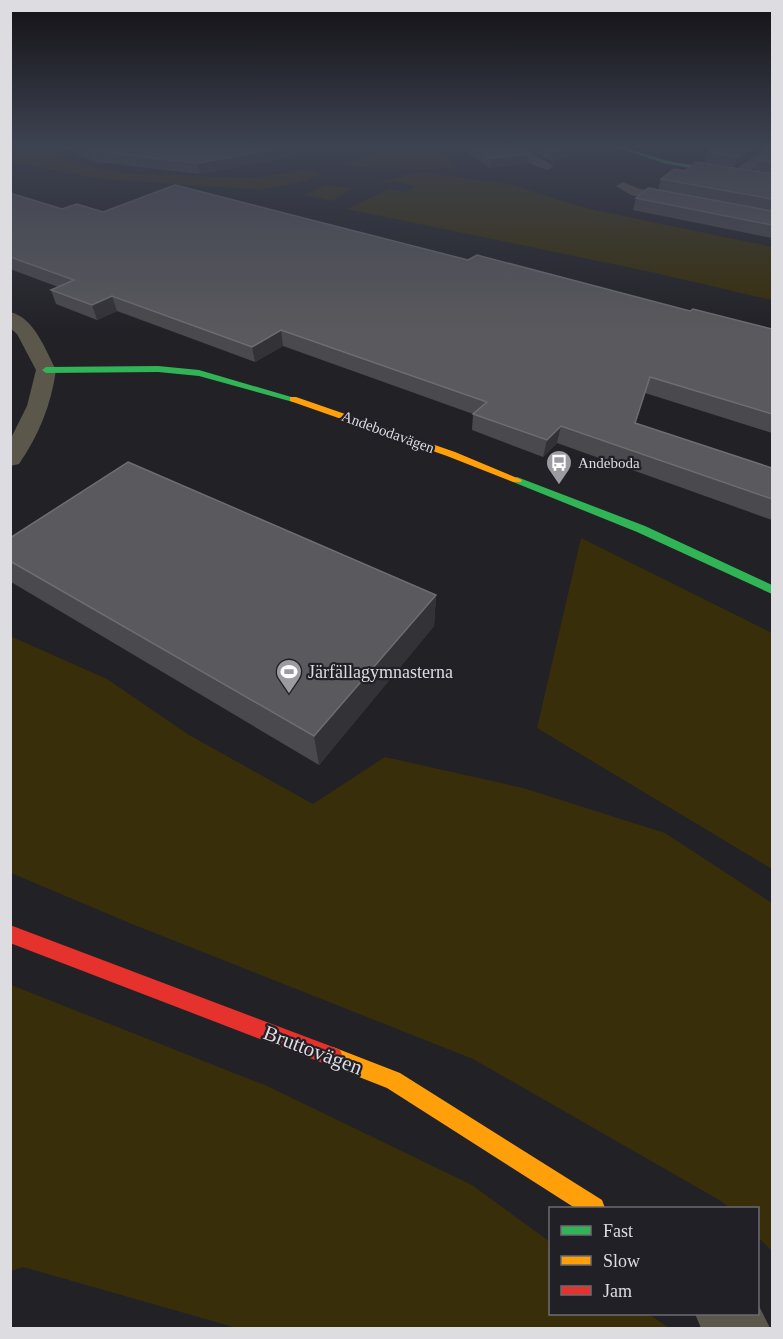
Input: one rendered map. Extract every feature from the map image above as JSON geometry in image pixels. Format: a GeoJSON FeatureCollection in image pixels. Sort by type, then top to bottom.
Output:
{"type":"FeatureCollection","features":[{"type":"Feature","properties":{"kind":"street"},"geometry":{"type":"LineString","coordinates":[[717,207],[772,218]]}},
{"type":"Feature","properties":{"kind":"street"},"geometry":{"type":"LineString","coordinates":[[10,317],[26,331],[46,370],[38,409],[30,430],[10,459]]}},
{"type":"Feature","properties":{"kind":"street","name":"Andebodavägen"},"geometry":{"type":"LineString","coordinates":[[46,370],[158,369],[199,373],[303,402],[451,454],[641,529],[772,590]]}},
{"type":"Feature","properties":{"kind":"street","name":"Bruttovägen"},"geometry":{"type":"LineString","coordinates":[[10,934],[393,1080],[591,1207]]}},
{"type":"Feature","properties":{"kind":"street"},"geometry":{"type":"LineString","coordinates":[[725,1315],[740,1329]]}},
{"type":"Feature","properties":{"kind":"shaded area"},"geometry":{"type":"Polygon","coordinates":[[[583,207],[772,247],[772,300],[651,272],[347,209],[583,207]]]}},
{"type":"Feature","properties":{"kind":"shaded area"},"geometry":{"type":"Polygon","coordinates":[[[581,538],[772,633],[772,869],[537,728],[581,538]]]}},
{"type":"Feature","properties":{"kind":"shaded area"},"geometry":{"type":"Polygon","coordinates":[[[10,636],[107,679],[189,735],[313,804],[385,757],[523,788],[665,833],[772,903],[772,1251],[759,1238],[759,1207],[728,1207],[473,1059],[132,924],[11,873],[10,636]]]}},
{"type":"Feature","properties":{"kind":"shaded area"},"geometry":{"type":"Polygon","coordinates":[[[11,985],[267,1086],[472,1185],[549,1241],[549,1315],[650,1315],[669,1328],[237,1328],[23,1267],[11,1271],[11,985]]]}},
{"type":"Feature","properties":{"kind":"building"},"geometry":{"type":"Polygon","coordinates":[[[10,207],[88,207],[103,212],[115,207],[263,207],[468,260],[477,255],[690,311],[693,309],[772,329],[772,414],[650,377],[635,423],[772,468],[772,499],[561,426],[547,440],[473,414],[487,402],[281,330],[252,347],[112,296],[92,305],[51,290],[74,280],[10,257],[10,207]]]}},
{"type":"Feature","properties":{"kind":"building"},"geometry":{"type":"Polygon","coordinates":[[[684,207],[753,207],[772,211],[772,225],[684,207]]]}},
{"type":"Feature","properties":{"kind":"building","name":"Järfällagymnasterna"},"geometry":{"type":"Polygon","coordinates":[[[128,462],[436,595],[314,736],[10,561],[10,538],[128,462]]]}},
{"type":"Feature","properties":{"kind":"traffic: fast"},"geometry":{"type":"LineString","coordinates":[[46,370],[158,369],[199,373],[293,399]]}},
{"type":"Feature","properties":{"kind":"traffic: fast"},"geometry":{"type":"LineString","coordinates":[[517,480],[641,529],[772,590]]}},
{"type":"Feature","properties":{"kind":"traffic: slow"},"geometry":{"type":"LineString","coordinates":[[293,399],[451,454],[517,480]]}},
{"type":"Feature","properties":{"kind":"traffic: slow"},"geometry":{"type":"LineString","coordinates":[[333,1057],[393,1080],[592,1207]]}},
{"type":"Feature","properties":{"kind":"traffic: jam"},"geometry":{"type":"LineString","coordinates":[[10,934],[333,1057]]}},
{"type":"Feature","properties":{"kind":"place","name":"Andeboda"},"geometry":{"type":"Point","coordinates":[559,486]}},
{"type":"Feature","properties":{"kind":"place","name":"Järfällagymnasterna"},"geometry":{"type":"Point","coordinates":[289,695]}}]}
